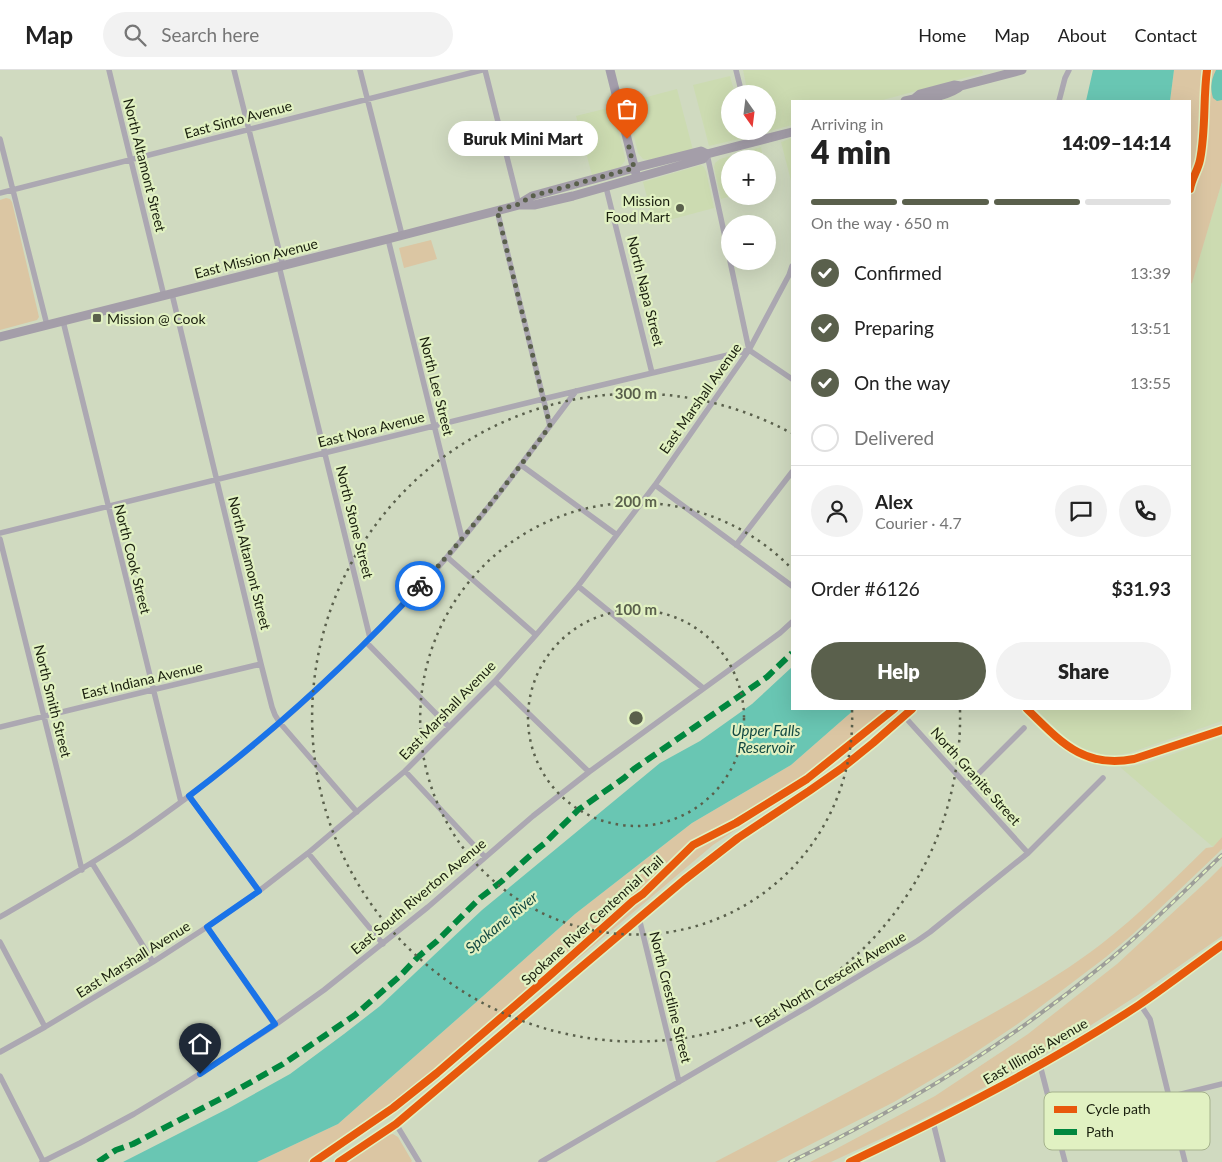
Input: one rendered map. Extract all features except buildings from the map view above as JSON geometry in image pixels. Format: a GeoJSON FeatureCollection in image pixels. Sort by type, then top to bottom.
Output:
{"type":"FeatureCollection","features":[{"type":"Feature","properties":{"kind":"main road"},"geometry":{"type":"LineString","coordinates":[[610,70],[637,179]]}},
{"type":"Feature","properties":{"kind":"main road"},"geometry":{"type":"LineString","coordinates":[[910,100],[942,98],[956,91],[961,86],[987,74],[1022,70]]}},
{"type":"Feature","properties":{"kind":"main road"},"geometry":{"type":"LineString","coordinates":[[910,100],[920,94],[954,85],[961,86]]}},
{"type":"Feature","properties":{"kind":"main road","name":"East Mission Avenue"},"geometry":{"type":"LineString","coordinates":[[519,204],[534,205],[637,179],[703,159],[707,154],[791,132]]}},
{"type":"Feature","properties":{"kind":"main road","name":"East Mission Avenue"},"geometry":{"type":"LineString","coordinates":[[0,337],[402,236],[519,204],[532,196],[634,168],[701,151],[707,154]]}},
{"type":"Feature","properties":{"kind":"main road","name":"East Illinois Avenue"},"geometry":{"type":"LineString","coordinates":[[850,1162],[933,1122],[1040,1065],[1140,1004],[1222,945]]}},
{"type":"Feature","properties":{"kind":"street","name":"North Altamont Street"},"geometry":{"type":"LineString","coordinates":[[109,70],[131,160],[217,479],[272,707],[280,722],[357,812]]}},
{"type":"Feature","properties":{"kind":"street","name":"North Stone Street"},"geometry":{"type":"LineString","coordinates":[[234,70],[368,640]]}},
{"type":"Feature","properties":{"kind":"street"},"geometry":{"type":"LineString","coordinates":[[360,70],[402,236]]}},
{"type":"Feature","properties":{"kind":"street","name":"East Sinto Avenue"},"geometry":{"type":"LineString","coordinates":[[0,193],[484,70]]}},
{"type":"Feature","properties":{"kind":"street"},"geometry":{"type":"LineString","coordinates":[[484,70],[519,204]]}},
{"type":"Feature","properties":{"kind":"street"},"geometry":{"type":"LineString","coordinates":[[736,70],[740,85]]}},
{"type":"Feature","properties":{"kind":"street"},"geometry":{"type":"LineString","coordinates":[[1059,100],[1069,70]]}},
{"type":"Feature","properties":{"kind":"street"},"geometry":{"type":"LineString","coordinates":[[1062,71],[1065,78]]}},
{"type":"Feature","properties":{"kind":"street"},"geometry":{"type":"LineString","coordinates":[[0,139],[47,325]]}},
{"type":"Feature","properties":{"kind":"street"},"geometry":{"type":"LineString","coordinates":[[707,154],[721,219]]}},
{"type":"Feature","properties":{"kind":"street","name":"North Napa Street"},"geometry":{"type":"LineString","coordinates":[[606,187],[652,373]]}},
{"type":"Feature","properties":{"kind":"street"},"geometry":{"type":"LineString","coordinates":[[497,210],[550,426]]}},
{"type":"Feature","properties":{"kind":"street","name":"North Lee Street"},"geometry":{"type":"LineString","coordinates":[[388,239],[462,538]]}},
{"type":"Feature","properties":{"kind":"street"},"geometry":{"type":"LineString","coordinates":[[732,270],[749,350],[791,378]]}},
{"type":"Feature","properties":{"kind":"street","name":"East Marshall Avenue"},"geometry":{"type":"LineString","coordinates":[[0,1052],[153,962],[259,891],[308,853],[405,771],[495,681],[578,586],[655,485],[749,350],[791,276]]}},
{"type":"Feature","properties":{"kind":"street","name":"North Cook Street"},"geometry":{"type":"LineString","coordinates":[[62,321],[181,802]]}},
{"type":"Feature","properties":{"kind":"street","name":"East Nora Avenue"},"geometry":{"type":"LineString","coordinates":[[0,533],[749,350]]}},
{"type":"Feature","properties":{"kind":"street"},"geometry":{"type":"LineString","coordinates":[[0,917],[82,870],[181,802],[280,722],[328,679],[447,557],[521,465],[576,391]]}},
{"type":"Feature","properties":{"kind":"street"},"geometry":{"type":"LineString","coordinates":[[521,465],[617,535]]}},
{"type":"Feature","properties":{"kind":"street"},"geometry":{"type":"LineString","coordinates":[[736,544],[791,473]]}},
{"type":"Feature","properties":{"kind":"street"},"geometry":{"type":"LineString","coordinates":[[655,485],[791,585]]}},
{"type":"Feature","properties":{"kind":"street","name":"North Smith Street"},"geometry":{"type":"LineString","coordinates":[[0,539],[82,870]]}},
{"type":"Feature","properties":{"kind":"street"},"geometry":{"type":"LineString","coordinates":[[447,557],[536,635]]}},
{"type":"Feature","properties":{"kind":"street"},"geometry":{"type":"LineString","coordinates":[[578,586],[704,688]]}},
{"type":"Feature","properties":{"kind":"street","name":"East South Riverton Avenue"},"geometry":{"type":"LineString","coordinates":[[43,1162],[159,1100],[213,1066],[324,990],[428,908],[533,816],[589,772],[780,633],[791,623]]}},
{"type":"Feature","properties":{"kind":"street"},"geometry":{"type":"LineString","coordinates":[[368,640],[449,727]]}},
{"type":"Feature","properties":{"kind":"street","name":"East Indiana Avenue"},"geometry":{"type":"LineString","coordinates":[[0,727],[261,664]]}},
{"type":"Feature","properties":{"kind":"street"},"geometry":{"type":"LineString","coordinates":[[495,681],[589,772]]}},
{"type":"Feature","properties":{"kind":"street"},"geometry":{"type":"LineString","coordinates":[[339,1162],[396,1124],[684,880],[738,838],[842,768],[911,710]]}},
{"type":"Feature","properties":{"kind":"street"},"geometry":{"type":"LineString","coordinates":[[1029,710],[1071,748],[1084,755],[1104,760],[1120,761],[1134,759],[1222,730]]}},
{"type":"Feature","properties":{"kind":"street","name":"North Granite Street"},"geometry":{"type":"LineString","coordinates":[[904,716],[1028,853]]}},
{"type":"Feature","properties":{"kind":"street"},"geometry":{"type":"LineString","coordinates":[[967,784],[1024,728]]}},
{"type":"Feature","properties":{"kind":"street"},"geometry":{"type":"LineString","coordinates":[[405,771],[486,857]]}},
{"type":"Feature","properties":{"kind":"street","name":"East North Crescent Avenue"},"geometry":{"type":"LineString","coordinates":[[541,1162],[815,1003],[917,941],[1028,853],[1103,778]]}},
{"type":"Feature","properties":{"kind":"street"},"geometry":{"type":"LineString","coordinates":[[189,796],[259,891]]}},
{"type":"Feature","properties":{"kind":"street"},"geometry":{"type":"LineString","coordinates":[[308,853],[383,944]]}},
{"type":"Feature","properties":{"kind":"street"},"geometry":{"type":"LineString","coordinates":[[92,863],[153,962]]}},
{"type":"Feature","properties":{"kind":"street","name":"North Crestline Street"},"geometry":{"type":"LineString","coordinates":[[639,918],[679,1082]]}},
{"type":"Feature","properties":{"kind":"street"},"geometry":{"type":"LineString","coordinates":[[207,927],[275,1024]]}},
{"type":"Feature","properties":{"kind":"street"},"geometry":{"type":"LineString","coordinates":[[0,942],[45,1027]]}},
{"type":"Feature","properties":{"kind":"street"},"geometry":{"type":"LineString","coordinates":[[1140,1004],[1150,1019],[1168,1092]]}},
{"type":"Feature","properties":{"kind":"street"},"geometry":{"type":"LineString","coordinates":[[1040,1065],[1047,1092]]}},
{"type":"Feature","properties":{"kind":"street"},"geometry":{"type":"LineString","coordinates":[[0,1076],[43,1162]]}},
{"type":"Feature","properties":{"kind":"street"},"geometry":{"type":"LineString","coordinates":[[1189,1092],[1222,1084]]}},
{"type":"Feature","properties":{"kind":"street"},"geometry":{"type":"LineString","coordinates":[[933,1122],[943,1162]]}},
{"type":"Feature","properties":{"kind":"street"},"geometry":{"type":"LineString","coordinates":[[396,1124],[418,1162]]}},
{"type":"Feature","properties":{"kind":"shaded area"},"geometry":{"type":"Polygon","coordinates":[[[743,70],[982,70],[983,73],[883,100],[791,100],[791,125],[776,129],[776,85],[746,85],[743,70]]]}},
{"type":"Feature","properties":{"kind":"shaded area"},"geometry":{"type":"Polygon","coordinates":[[[1174,70],[1222,70],[1222,182],[1191,284],[1191,100],[1170,100],[1174,70]]]}},
{"type":"Feature","properties":{"kind":"shaded area"},"geometry":{"type":"Polygon","coordinates":[[[730,76],[732,85],[721,85],[721,140],[734,140],[709,146],[693,85],[730,76]]]}},
{"type":"Feature","properties":{"kind":"shaded area"},"geometry":{"type":"Polygon","coordinates":[[[677,89],[693,150],[649,160],[643,159],[638,153],[626,104],[677,89]]]}},
{"type":"Feature","properties":{"kind":"shaded area"},"geometry":{"type":"Polygon","coordinates":[[[612,107],[625,161],[620,167],[592,175],[576,116],[612,107]]]}},
{"type":"Feature","properties":{"kind":"shaded area"},"geometry":{"type":"Polygon","coordinates":[[[791,138],[791,181],[781,142],[791,138]]]}},
{"type":"Feature","properties":{"kind":"shaded area"},"geometry":{"type":"Polygon","coordinates":[[[761,147],[762,150],[751,150],[761,147]]]}},
{"type":"Feature","properties":{"kind":"shaded area"},"geometry":{"type":"Polygon","coordinates":[[[720,159],[721,199],[714,167],[715,163],[720,159]]]}},
{"type":"Feature","properties":{"kind":"shaded area"},"geometry":{"type":"Polygon","coordinates":[[[701,165],[706,171],[714,208],[654,224],[643,182],[701,165]]]}},
{"type":"Feature","properties":{"kind":"shaded area"},"geometry":{"type":"Polygon","coordinates":[[[1222,182],[1222,721],[1129,753],[1116,755],[1101,754],[1083,748],[1066,738],[1037,710],[1191,710],[1192,282],[1222,182]]]}},
{"type":"Feature","properties":{"kind":"shaded area"},"geometry":{"type":"Polygon","coordinates":[[[6,198],[12,202],[39,317],[37,320],[0,330],[0,200],[6,198]]]}},
{"type":"Feature","properties":{"kind":"shaded area"},"geometry":{"type":"Polygon","coordinates":[[[431,240],[437,259],[404,268],[399,248],[431,240]]]}},
{"type":"Feature","properties":{"kind":"shaded area"},"geometry":{"type":"Polygon","coordinates":[[[854,710],[900,710],[809,781],[713,845],[395,1113],[322,1162],[257,1162],[338,1124],[575,914],[692,823],[791,765],[854,710]]]}},
{"type":"Feature","properties":{"kind":"shaded area"},"geometry":{"type":"Polygon","coordinates":[[[1222,737],[1222,837],[1213,847],[1120,767],[1147,763],[1222,737]]]}},
{"type":"Feature","properties":{"kind":"shaded area"},"geometry":{"type":"Polygon","coordinates":[[[1222,837],[1222,849],[1133,934],[1106,957],[1019,1023],[958,1064],[894,1102],[776,1162],[715,1162],[960,1032],[1061,972],[1114,934],[1206,848],[1213,847],[1222,837]]]}},
{"type":"Feature","properties":{"kind":"shaded area"},"geometry":{"type":"Polygon","coordinates":[[[1222,866],[1222,936],[1138,995],[1057,1047],[989,1085],[917,1122],[831,1162],[810,1162],[935,1096],[1028,1034],[1117,964],[1222,866]]]}},
{"type":"Feature","properties":{"kind":"shaded area"},"geometry":{"type":"Polygon","coordinates":[[[393,1134],[398,1137],[411,1162],[349,1162],[387,1135],[393,1134]]]}},
{"type":"Feature","properties":{"kind":"water"},"geometry":{"type":"Polygon","coordinates":[[[1093,70],[1174,70],[1170,100],[1086,100],[1093,70]]]}},
{"type":"Feature","properties":{"kind":"water"},"geometry":{"type":"Polygon","coordinates":[[[1216,70],[1222,70],[1222,100],[1217,101],[1213,98],[1211,87],[1216,70]]]}},
{"type":"Feature","properties":{"kind":"water","name":"Upper Falls Reservoir"},"geometry":{"type":"Polygon","coordinates":[[[791,668],[791,710],[854,710],[791,765],[692,823],[575,914],[338,1124],[257,1162],[123,1162],[229,1108],[290,1074],[380,1006],[482,910],[660,763],[700,741],[752,704],[791,668]]]}},
{"type":"Feature","properties":{"kind":"railway"},"geometry":{"type":"LineString","coordinates":[[790,1162],[913,1097],[1029,1022],[1119,952],[1222,855]]}},
{"type":"Feature","properties":{"kind":"marked path"},"geometry":{"type":"LineString","coordinates":[[98,1162],[116,1150],[133,1144],[283,1064],[355,1015],[400,976],[480,898],[545,843],[578,810],[767,677],[791,654]]}},
{"type":"Feature","properties":{"kind":"cycle path"},"geometry":{"type":"LineString","coordinates":[[1191,185],[1199,164],[1202,149],[1207,70]]}},
{"type":"Feature","properties":{"kind":"cycle path","name":"Spokane River Centennial Trail"},"geometry":{"type":"LineString","coordinates":[[314,1162],[393,1108],[437,1073],[643,894],[693,845],[736,823],[807,779],[893,710]]}},
{"type":"Feature","properties":{"kind":"cycle path"},"geometry":{"type":"LineString","coordinates":[[339,1162],[396,1124],[684,880],[738,838],[842,768],[911,710]]}},
{"type":"Feature","properties":{"kind":"cycle path"},"geometry":{"type":"LineString","coordinates":[[1028,710],[1062,742],[1086,756],[1100,760],[1134,759],[1222,730]]}},
{"type":"Feature","properties":{"kind":"cycle path"},"geometry":{"type":"LineString","coordinates":[[850,1162],[1033,1069],[1139,1005],[1222,945]]}},
{"type":"Feature","properties":{"kind":"way so far"},"geometry":{"type":"LineString","coordinates":[[420,586],[447,557],[550,426],[497,210],[519,204],[532,196],[634,168],[627,139]]}},
{"type":"Feature","properties":{"kind":"place","name":"Buruk Mini Mart"},"geometry":{"type":"Point","coordinates":[627,139]}},
{"type":"Feature","properties":{"kind":"place","name":"Mission Food Mart"},"geometry":{"type":"Point","coordinates":[680,208]}},
{"type":"Feature","properties":{"kind":"place","name":"Mission @ Cook"},"geometry":{"type":"Point","coordinates":[97,318]}},
{"type":"Feature","properties":{"kind":"route"},"geometry":{"type":"LineString","coordinates":[[200,1074],[275,1024],[207,927],[259,891],[189,796],[254,744],[328,679],[420,586]]}},
{"type":"Feature","properties":{"kind":"water label","name":"Spokane River"},"geometry":{"type":"Point","coordinates":[501,922]}}]}
